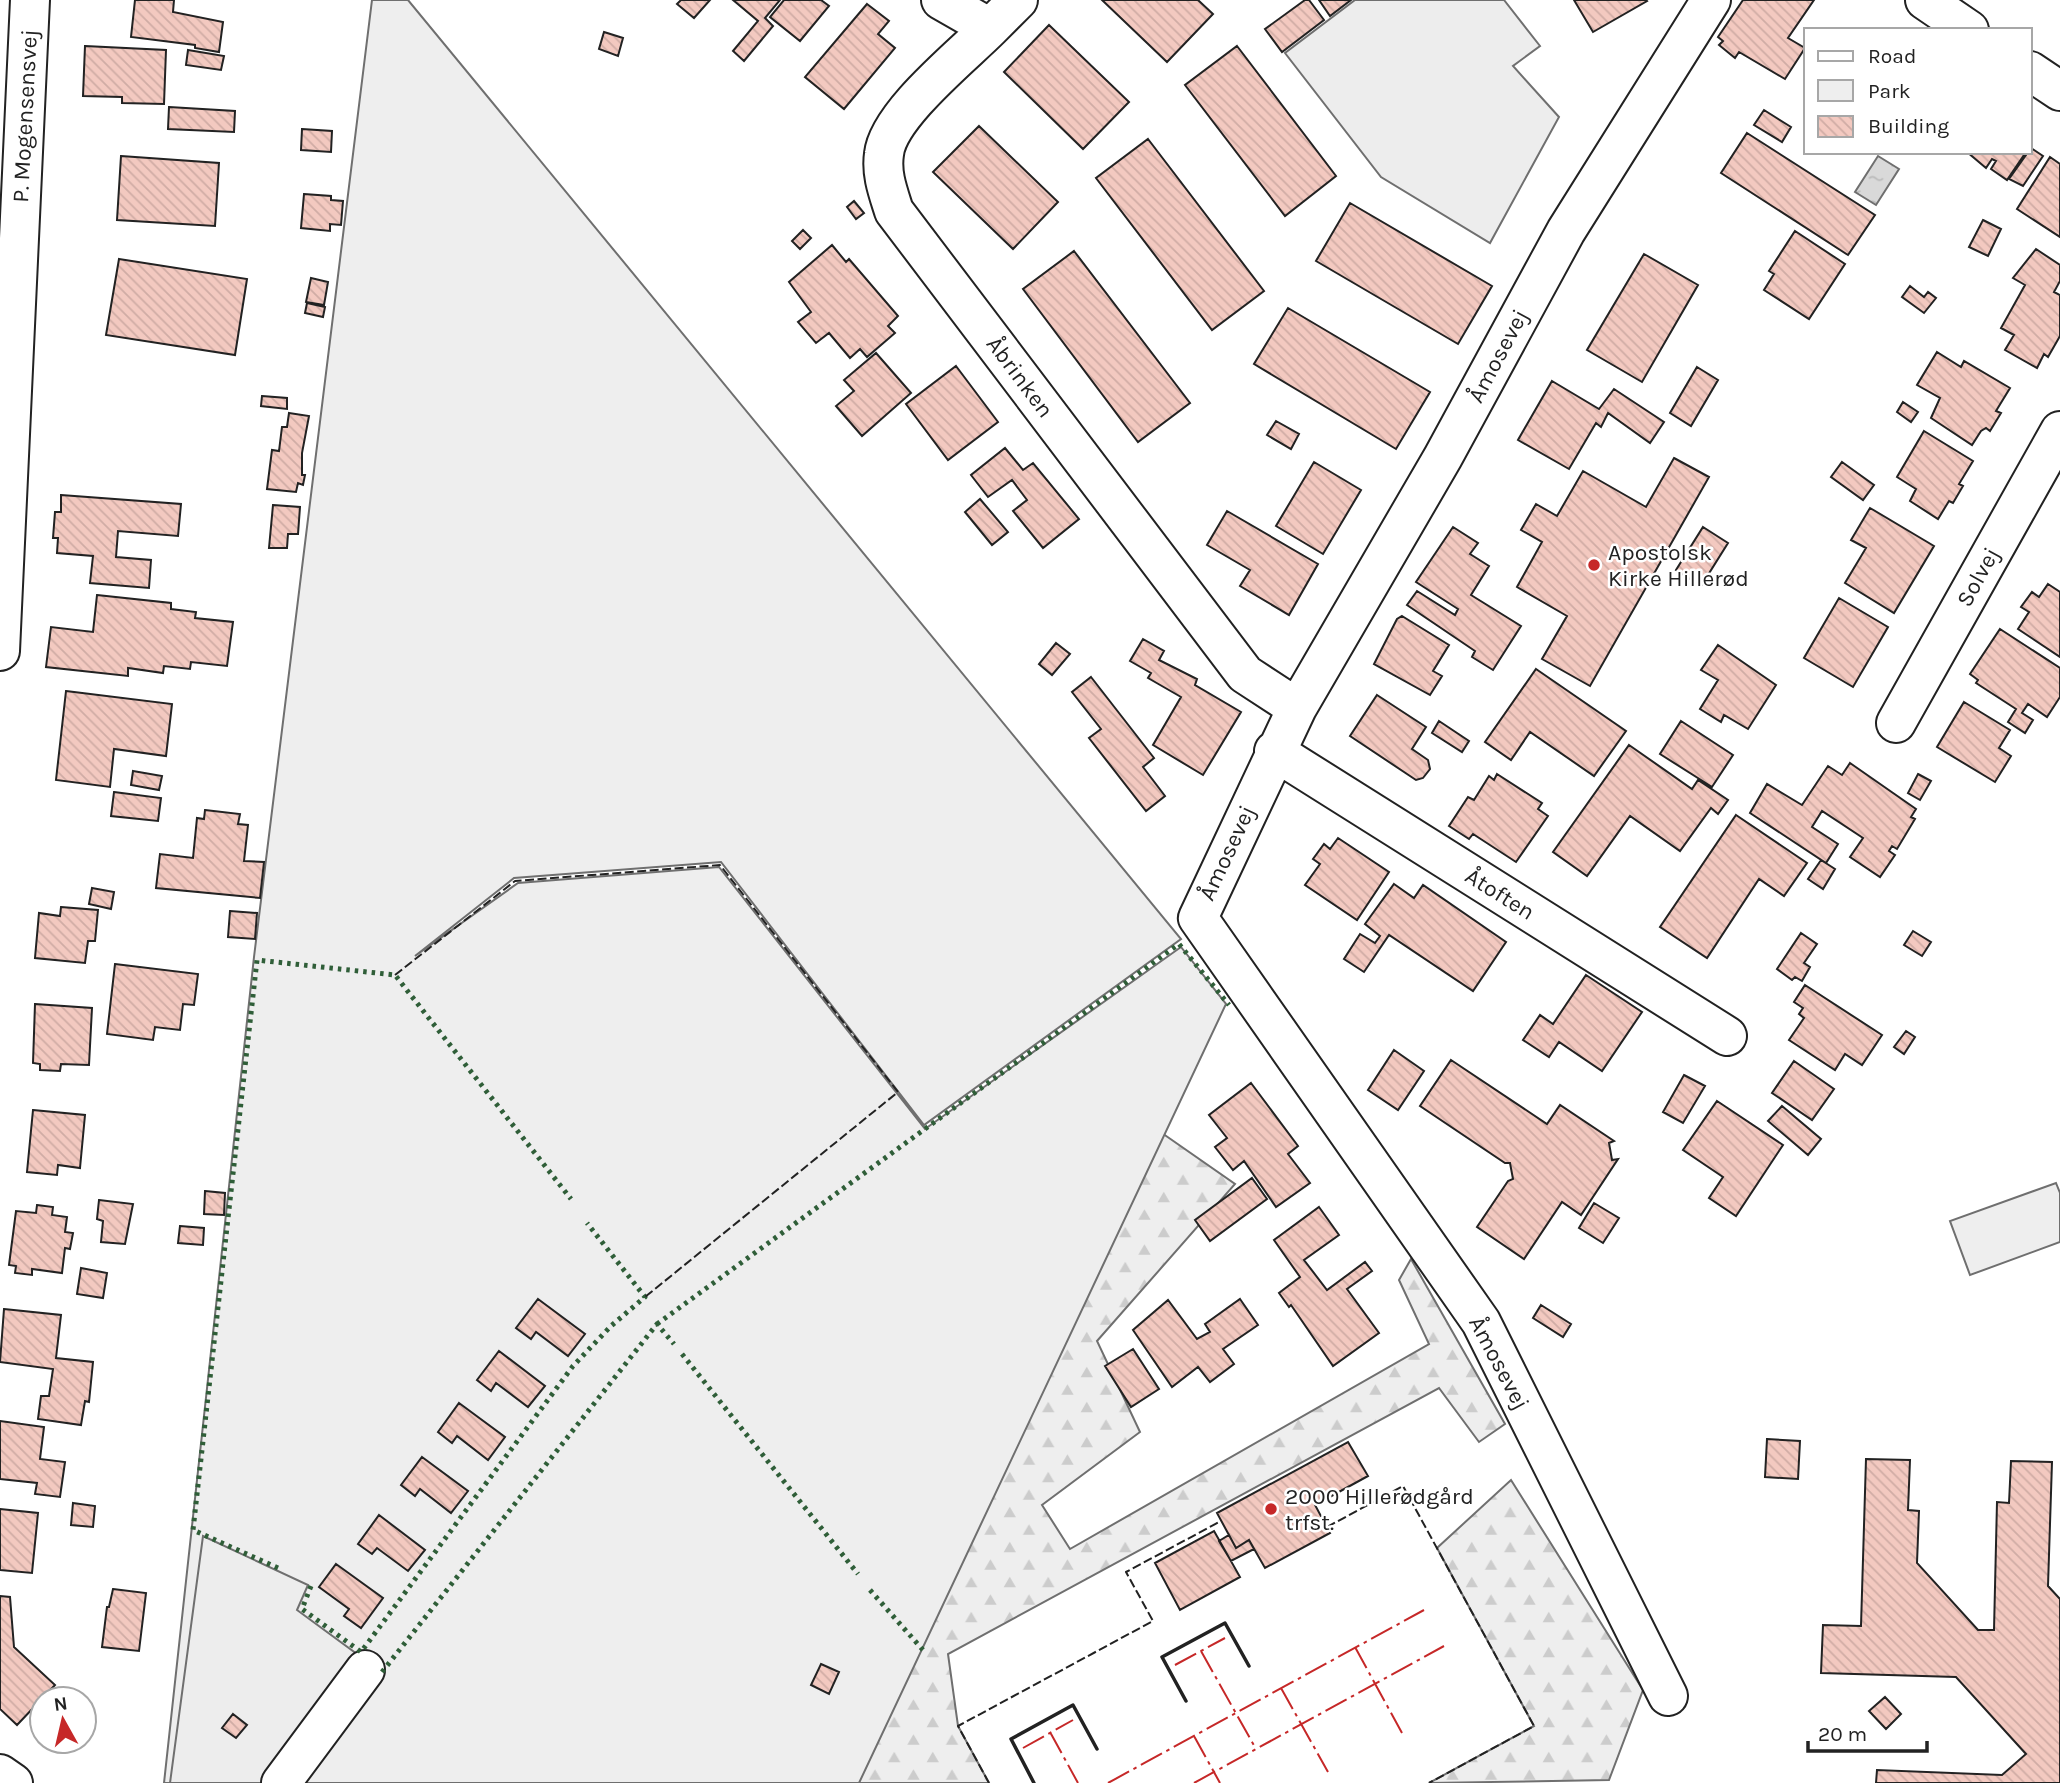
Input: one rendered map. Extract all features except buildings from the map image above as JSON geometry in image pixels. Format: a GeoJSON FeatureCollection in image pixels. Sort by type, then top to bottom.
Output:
{"type":"FeatureCollection","features":[{"type":"Feature","properties":{"kind":"street","name":"P. Mogensensvej"},"geometry":{"type":"LineString","coordinates":[[0,651],[30,0]]}},
{"type":"Feature","properties":{"kind":"street"},"geometry":{"type":"LineString","coordinates":[[941,0],[990,28]]}},
{"type":"Feature","properties":{"kind":"street","name":"Åbrinken"},"geometry":{"type":"LineString","coordinates":[[1018,0],[902,114],[884,151],[884,181],[894,211],[1245,674],[1297,708]]}},
{"type":"Feature","properties":{"kind":"street","name":"Åmosevej"},"geometry":{"type":"LineString","coordinates":[[1668,1696],[1480,1322],[1198,918],[1273,751],[1297,708],[1443,457],[1566,231],[1711,0]]}},
{"type":"Feature","properties":{"kind":"street"},"geometry":{"type":"LineString","coordinates":[[1925,0],[1966,28]]}},
{"type":"Feature","properties":{"kind":"street"},"geometry":{"type":"LineString","coordinates":[[2032,72],[2060,91]]}},
{"type":"Feature","properties":{"kind":"street","name":"Solvej"},"geometry":{"type":"LineString","coordinates":[[1896,723],[2060,431]]}},
{"type":"Feature","properties":{"kind":"street","name":"Åtoften"},"geometry":{"type":"LineString","coordinates":[[1273,751],[1727,1036]]}},
{"type":"Feature","properties":{"kind":"street"},"geometry":{"type":"LineString","coordinates":[[281,1783],[365,1670]]}},
{"type":"Feature","properties":{"kind":"street"},"geometry":{"type":"LineString","coordinates":[[0,1774],[13,1783]]}},
{"type":"Feature","properties":{"kind":"green space"},"geometry":{"type":"Polygon","coordinates":[[[372,0],[408,0],[1181,939],[924,1125],[721,862],[514,878],[415,956],[518,883],[719,867],[925,1129],[1181,947],[1226,1004],[859,1783],[164,1783],[254,957],[372,0]]]}},
{"type":"Feature","properties":{"kind":"green space"},"geometry":{"type":"Polygon","coordinates":[[[1159,1131],[1235,1184],[1097,1341],[1140,1432],[1042,1505],[1070,1549],[1429,1344],[1399,1280],[1411,1259],[1505,1424],[1479,1442],[1439,1388],[948,1654],[958,1726],[989,1783],[857,1783],[1159,1131]]]}},
{"type":"Feature","properties":{"kind":"green space"},"geometry":{"type":"Polygon","coordinates":[[[2056,1183],[2060,1193],[2060,1242],[1970,1275],[1950,1221],[2056,1183]]]}},
{"type":"Feature","properties":{"kind":"green space"},"geometry":{"type":"Polygon","coordinates":[[[1511,1480],[1643,1690],[1609,1780],[1429,1783],[1534,1726],[1437,1548],[1511,1480]]]}},
{"type":"Feature","properties":{"kind":"shaded area"},"geometry":{"type":"Polygon","coordinates":[[[1355,0],[1504,0],[1540,46],[1513,66],[1559,117],[1490,243],[1381,177],[1285,53],[1355,0]]]}},
{"type":"Feature","properties":{"kind":"shaded area"},"geometry":{"type":"Polygon","coordinates":[[[203,1536],[308,1585],[297,1610],[361,1657],[268,1783],[170,1783],[203,1536]]]}},
{"type":"Feature","properties":{"kind":"water"},"geometry":{"type":"Polygon","coordinates":[[[1878,156],[1899,169],[1876,205],[1855,192],[1878,156]]]}},
{"type":"Feature","properties":{"kind":"hedge"},"geometry":{"type":"LineString","coordinates":[[657,1324],[1179,944],[1229,1005]]}},
{"type":"Feature","properties":{"kind":"hedge"},"geometry":{"type":"LineString","coordinates":[[278,1568],[193,1530],[257,960],[395,975],[571,1199]]}},
{"type":"Feature","properties":{"kind":"hedge"},"geometry":{"type":"LineString","coordinates":[[311,1586],[302,1609],[361,1652],[573,1366],[611,1326],[645,1297],[587,1223]]}},
{"type":"Feature","properties":{"kind":"hedge"},"geometry":{"type":"LineString","coordinates":[[382,1672],[657,1324],[674,1344]]}},
{"type":"Feature","properties":{"kind":"hedge"},"geometry":{"type":"LineString","coordinates":[[682,1354],[858,1574]]}},
{"type":"Feature","properties":{"kind":"hedge"},"geometry":{"type":"LineString","coordinates":[[870,1590],[923,1650]]}},
{"type":"Feature","properties":{"kind":"fence"},"geometry":{"type":"LineString","coordinates":[[395,975],[515,881],[720,865],[898,1092],[645,1297]]}},
{"type":"Feature","properties":{"kind":"fence"},"geometry":{"type":"LineString","coordinates":[[1327,1527],[1403,1486],[1534,1726],[1429,1783]]}},
{"type":"Feature","properties":{"kind":"fence"},"geometry":{"type":"LineString","coordinates":[[989,1783],[958,1726],[1153,1621],[1126,1572],[1221,1521]]}},
{"type":"Feature","properties":{"kind":"wall"},"geometry":{"type":"LineString","coordinates":[[1186,1701],[1162,1657],[1225,1623],[1249,1666]]}},
{"type":"Feature","properties":{"kind":"wall"},"geometry":{"type":"LineString","coordinates":[[1034,1783],[1011,1739],[1073,1705],[1097,1749]]}},
{"type":"Feature","properties":{"kind":"power"},"geometry":{"type":"LineString","coordinates":[[1108,1783],[1424,1610]]}},
{"type":"Feature","properties":{"kind":"power"},"geometry":{"type":"LineString","coordinates":[[1175,1665],[1225,1638]]}},
{"type":"Feature","properties":{"kind":"power"},"geometry":{"type":"LineString","coordinates":[[1194,1783],[1444,1646]]}},
{"type":"Feature","properties":{"kind":"power"},"geometry":{"type":"LineString","coordinates":[[1355,1647],[1402,1733]]}},
{"type":"Feature","properties":{"kind":"power"},"geometry":{"type":"LineString","coordinates":[[1201,1651],[1256,1749]]}},
{"type":"Feature","properties":{"kind":"power"},"geometry":{"type":"LineString","coordinates":[[1281,1688],[1328,1772]]}},
{"type":"Feature","properties":{"kind":"power"},"geometry":{"type":"LineString","coordinates":[[1023,1748],[1073,1720]]}},
{"type":"Feature","properties":{"kind":"power"},"geometry":{"type":"LineString","coordinates":[[1050,1732],[1078,1783]]}},
{"type":"Feature","properties":{"kind":"power"},"geometry":{"type":"LineString","coordinates":[[1194,1736],[1220,1783]]}},
{"type":"Feature","properties":{"kind":"place","name":"Apostolsk Kirke Hillerød"},"geometry":{"type":"Point","coordinates":[1594,565]}},
{"type":"Feature","properties":{"kind":"place","name":"2000 Hillerødgård trfst."},"geometry":{"type":"Point","coordinates":[1271,1509]}}]}
